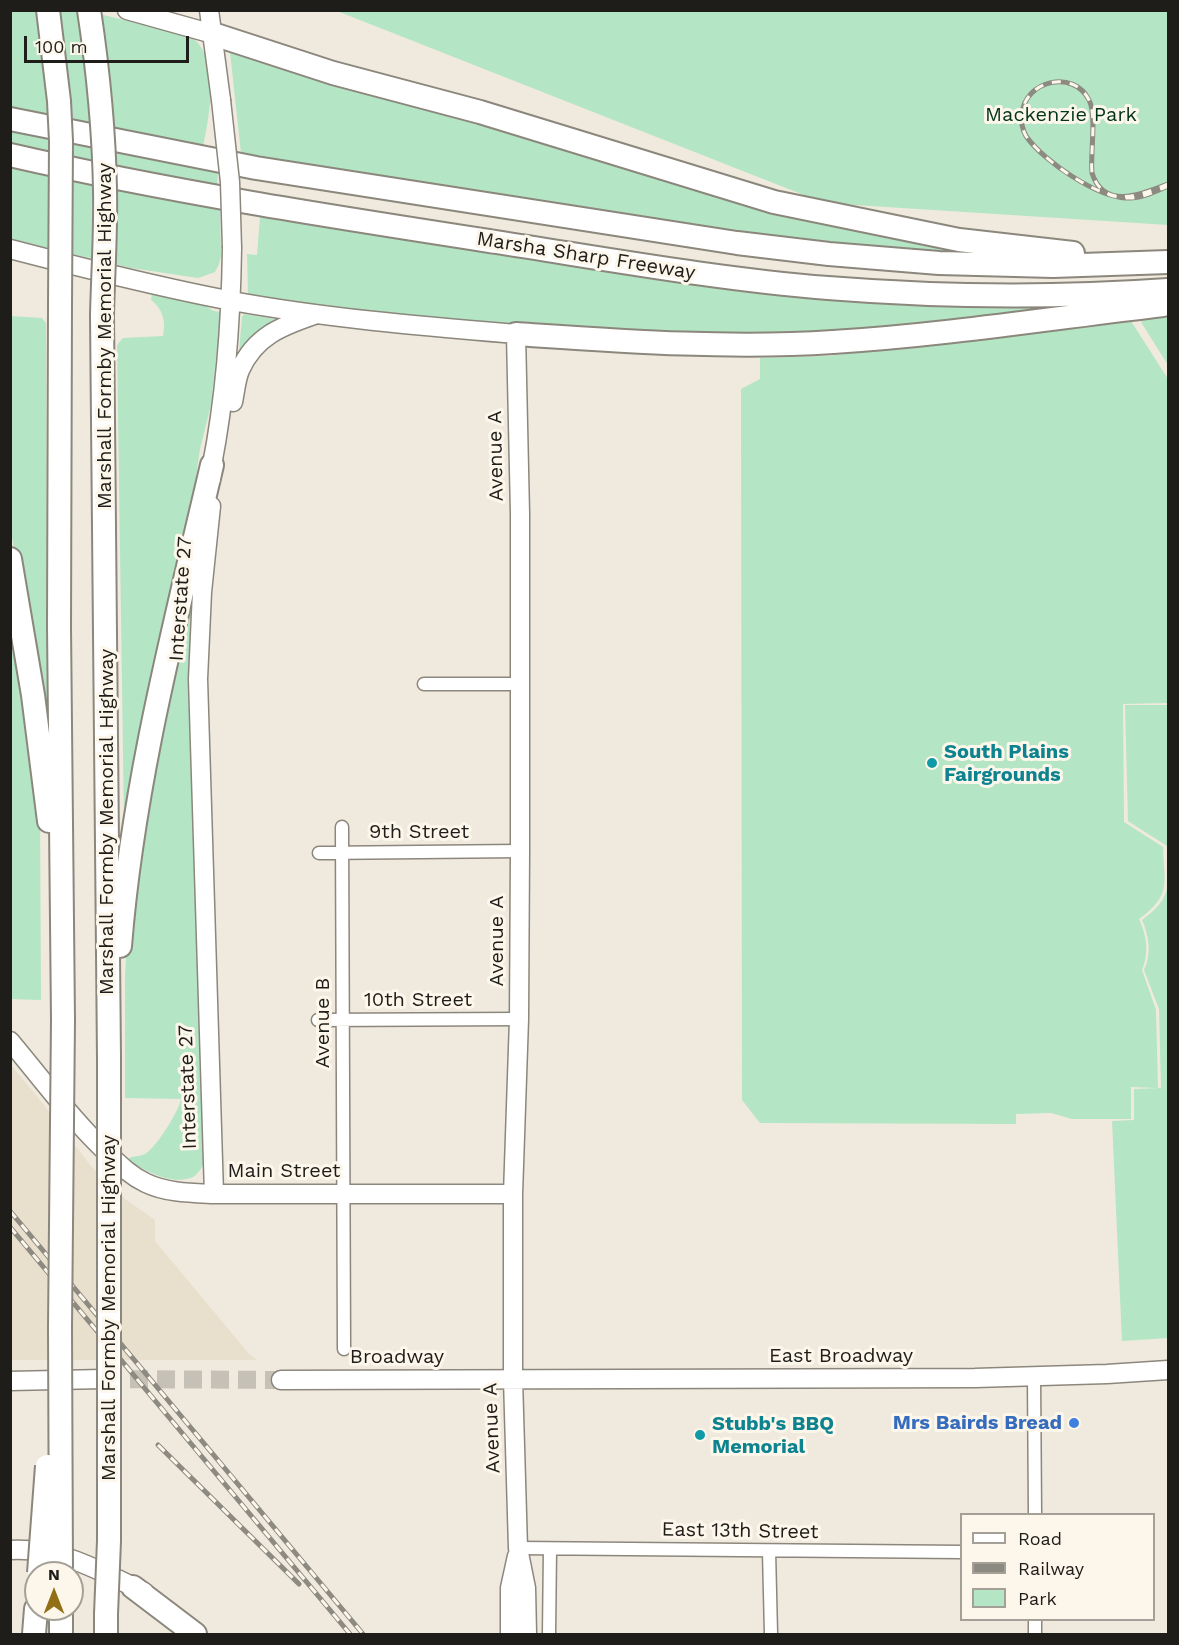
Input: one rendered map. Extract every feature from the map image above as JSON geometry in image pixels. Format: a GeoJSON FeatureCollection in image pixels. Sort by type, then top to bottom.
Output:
{"type":"FeatureCollection","features":[{"type":"Feature","properties":{"kind":"highway"},"geometry":{"type":"LineString","coordinates":[[48,10],[59,101],[63,179],[60,306],[59,627],[63,928],[61,1561]]}},
{"type":"Feature","properties":{"kind":"highway","name":"Marshall Formby Memorial Highway"},"geometry":{"type":"LineString","coordinates":[[89,10],[104,142],[105,191],[102,315],[109,1058],[111,1625]]}},
{"type":"Feature","properties":{"kind":"highway"},"geometry":{"type":"LineString","coordinates":[[213,34],[333,72],[480,112],[774,202],[959,240],[1162,262]]}},
{"type":"Feature","properties":{"kind":"highway","name":"Marsha Sharp Freeway"},"geometry":{"type":"LineString","coordinates":[[10,118],[256,168],[748,244],[830,254],[939,263],[1053,266],[1162,262]]}},
{"type":"Feature","properties":{"kind":"highway","name":"Marsha Sharp Freeway"},"geometry":{"type":"LineString","coordinates":[[10,155],[83,172],[292,211],[733,278],[915,294],[1026,296],[1168,290]]}},
{"type":"Feature","properties":{"kind":"highway"},"geometry":{"type":"LineString","coordinates":[[516,334],[730,345],[832,342],[909,336],[1168,304]]}},
{"type":"Feature","properties":{"kind":"highway"},"geometry":{"type":"LineString","coordinates":[[109,1058],[117,1007],[124,902],[136,814],[180,592],[212,465]]}},
{"type":"Feature","properties":{"kind":"highway"},"geometry":{"type":"LineString","coordinates":[[10,559],[33,694],[63,928]]}},
{"type":"Feature","properties":{"kind":"highway"},"geometry":{"type":"LineString","coordinates":[[40,1561],[60,1327]]}},
{"type":"Feature","properties":{"kind":"highway"},"geometry":{"type":"LineString","coordinates":[[134,1587],[195,1635]]}},
{"type":"Feature","properties":{"kind":"main road"},"geometry":{"type":"LineString","coordinates":[[127,10],[213,34]]}},
{"type":"Feature","properties":{"kind":"main road","name":"Interstate 27"},"geometry":{"type":"LineString","coordinates":[[209,10],[230,182],[232,248],[225,387],[212,465],[198,679],[214,1194]]}},
{"type":"Feature","properties":{"kind":"main road"},"geometry":{"type":"LineString","coordinates":[[10,249],[231,301],[317,314],[516,334]]}},
{"type":"Feature","properties":{"kind":"main road"},"geometry":{"type":"LineString","coordinates":[[218,434],[231,410],[240,370],[252,351],[263,339],[281,326],[317,314]]}},
{"type":"Feature","properties":{"kind":"main road","name":"Avenue A"},"geometry":{"type":"LineString","coordinates":[[516,334],[520,514],[520,851],[519,1019],[513,1194],[513,1379],[518,1548],[526,1588],[527,1635]]}},
{"type":"Feature","properties":{"kind":"main road","name":"Main Street"},"geometry":{"type":"LineString","coordinates":[[10,1041],[82,1128],[128,1172],[146,1183],[163,1189],[214,1194],[513,1194]]}},
{"type":"Feature","properties":{"kind":"main road","name":"East Broadway"},"geometry":{"type":"LineString","coordinates":[[513,1379],[1034,1377],[1168,1370]]}},
{"type":"Feature","properties":{"kind":"main road"},"geometry":{"type":"LineString","coordinates":[[10,1381],[103,1379]]}},
{"type":"Feature","properties":{"kind":"main road","name":"Broadway"},"geometry":{"type":"LineString","coordinates":[[281,1380],[513,1379]]}},
{"type":"Feature","properties":{"kind":"main road","name":"Avenue A"},"geometry":{"type":"LineString","coordinates":[[510,1635],[510,1588],[518,1548]]}},
{"type":"Feature","properties":{"kind":"main road"},"geometry":{"type":"LineString","coordinates":[[10,1550],[55,1554],[101,1570],[180,1612],[207,1635]]}},
{"type":"Feature","properties":{"kind":"street"},"geometry":{"type":"LineString","coordinates":[[424,684],[519,684]]}},
{"type":"Feature","properties":{"kind":"street","name":"Avenue B"},"geometry":{"type":"LineString","coordinates":[[342,827],[344,1349]]}},
{"type":"Feature","properties":{"kind":"street","name":"9th Street"},"geometry":{"type":"LineString","coordinates":[[319,853],[520,851]]}},
{"type":"Feature","properties":{"kind":"street","name":"10th Street"},"geometry":{"type":"LineString","coordinates":[[318,1020],[519,1019]]}},
{"type":"Feature","properties":{"kind":"street"},"geometry":{"type":"LineString","coordinates":[[1034,1377],[1035,1513]]}},
{"type":"Feature","properties":{"kind":"street","name":"East 13th Street"},"geometry":{"type":"LineString","coordinates":[[518,1548],[960,1552]]}},
{"type":"Feature","properties":{"kind":"street"},"geometry":{"type":"LineString","coordinates":[[549,1635],[550,1549]]}},
{"type":"Feature","properties":{"kind":"street"},"geometry":{"type":"LineString","coordinates":[[769,1551],[771,1635]]}},
{"type":"Feature","properties":{"kind":"shaded area"},"geometry":{"type":"Polygon","coordinates":[[[10,1064],[91,1166],[125,1199],[155,1220],[155,1241],[250,1355],[257,1360],[11,1360],[10,1064]]]}},
{"type":"Feature","properties":{"kind":"green space"},"geometry":{"type":"Polygon","coordinates":[[[11,11],[87,11],[190,36],[200,46],[210,73],[210,104],[203,148],[11,108],[11,11]]]}},
{"type":"Feature","properties":{"kind":"green space","name":"Mackenzie Park"},"geometry":{"type":"Polygon","coordinates":[[[337,11],[1168,11],[1168,225],[824,203],[337,11]]]}},
{"type":"Feature","properties":{"kind":"green space"},"geometry":{"type":"Polygon","coordinates":[[[230,52],[954,247],[953,252],[872,246],[711,227],[550,204],[241,153],[230,52]]]}},
{"type":"Feature","properties":{"kind":"green space"},"geometry":{"type":"Polygon","coordinates":[[[11,127],[218,171],[217,189],[11,147],[11,127]]]}},
{"type":"Feature","properties":{"kind":"green space"},"geometry":{"type":"Polygon","coordinates":[[[11,162],[220,207],[221,256],[215,272],[198,278],[131,268],[11,239],[11,162]]]}},
{"type":"Feature","properties":{"kind":"green space"},"geometry":{"type":"Polygon","coordinates":[[[260,217],[624,273],[964,306],[1051,307],[1051,311],[881,329],[767,334],[525,326],[386,315],[248,294],[247,254],[257,255],[260,217]]]}},
{"type":"Feature","properties":{"kind":"green space"},"geometry":{"type":"Polygon","coordinates":[[[152,294],[204,305],[221,312],[211,405],[200,449],[188,530],[124,821],[117,345],[123,338],[163,336],[163,316],[151,300],[152,294]]]}},
{"type":"Feature","properties":{"kind":"green space"},"geometry":{"type":"Polygon","coordinates":[[[1168,299],[1168,365],[1141,322],[1168,299]]]}},
{"type":"Feature","properties":{"kind":"green space"},"geometry":{"type":"Polygon","coordinates":[[[244,314],[281,320],[240,354],[242,317],[244,314]]]}},
{"type":"Feature","properties":{"kind":"green space"},"geometry":{"type":"Polygon","coordinates":[[[10,316],[42,318],[46,323],[47,705],[40,704],[11,531],[10,316]]]}},
{"type":"Feature","properties":{"kind":"green space","name":"South Plains Fairgrounds"},"geometry":{"type":"Polygon","coordinates":[[[1131,321],[1168,379],[1168,703],[1123,704],[1124,822],[1163,847],[1164,888],[1157,903],[1139,919],[1146,944],[1146,957],[1142,970],[1156,1010],[1158,1088],[1131,1087],[1131,1119],[1072,1119],[1051,1113],[1016,1114],[1016,1124],[760,1123],[742,1100],[741,389],[760,379],[760,358],[828,356],[1131,321]]]}},
{"type":"Feature","properties":{"kind":"green space"},"geometry":{"type":"Polygon","coordinates":[[[192,591],[196,592],[205,1162],[193,1177],[177,1180],[151,1173],[128,1160],[131,1157],[145,1154],[155,1145],[172,1120],[181,1099],[125,1098],[125,976],[128,922],[135,864],[192,591]]]}},
{"type":"Feature","properties":{"kind":"green space"},"geometry":{"type":"Polygon","coordinates":[[[10,613],[40,807],[41,1000],[11,999],[10,613]]]}},
{"type":"Feature","properties":{"kind":"green space"},"geometry":{"type":"Polygon","coordinates":[[[1125,705],[1168,705],[1168,867],[1167,846],[1128,821],[1125,705]]]}},
{"type":"Feature","properties":{"kind":"green space"},"geometry":{"type":"Polygon","coordinates":[[[1168,881],[1168,1338],[1122,1341],[1112,1121],[1134,1120],[1134,1089],[1161,1088],[1159,1009],[1144,970],[1149,945],[1142,920],[1160,904],[1165,896],[1168,881]]]}},
{"type":"Feature","properties":{"kind":"tunnel"},"geometry":{"type":"LineString","coordinates":[[103,1379],[281,1380]]}},
{"type":"Feature","properties":{"kind":"railway"},"geometry":{"type":"LineString","coordinates":[[1168,184],[1147,192],[1125,196],[1115,196],[1105,192],[1098,185],[1092,173],[1093,115],[1089,100],[1082,90],[1073,84],[1062,82],[1041,86],[1025,102],[1022,119],[1026,136],[1058,167],[1088,186],[1103,193],[1118,197],[1130,198],[1140,197],[1168,186]]}},
{"type":"Feature","properties":{"kind":"railway"},"geometry":{"type":"LineString","coordinates":[[10,1211],[363,1634]]}},
{"type":"Feature","properties":{"kind":"railway"},"geometry":{"type":"LineString","coordinates":[[10,1227],[350,1634]]}},
{"type":"Feature","properties":{"kind":"railway"},"geometry":{"type":"LineString","coordinates":[[158,1445],[299,1584]]}},
{"type":"Feature","properties":{"kind":"place","name":"South Plains Fairgrounds"},"geometry":{"type":"Point","coordinates":[932,763]}},
{"type":"Feature","properties":{"kind":"place","name":"Mrs Bairds Bread"},"geometry":{"type":"Point","coordinates":[1074,1423]}},
{"type":"Feature","properties":{"kind":"place","name":"Stubb's BBQ Memorial"},"geometry":{"type":"Point","coordinates":[700,1435]}}]}
